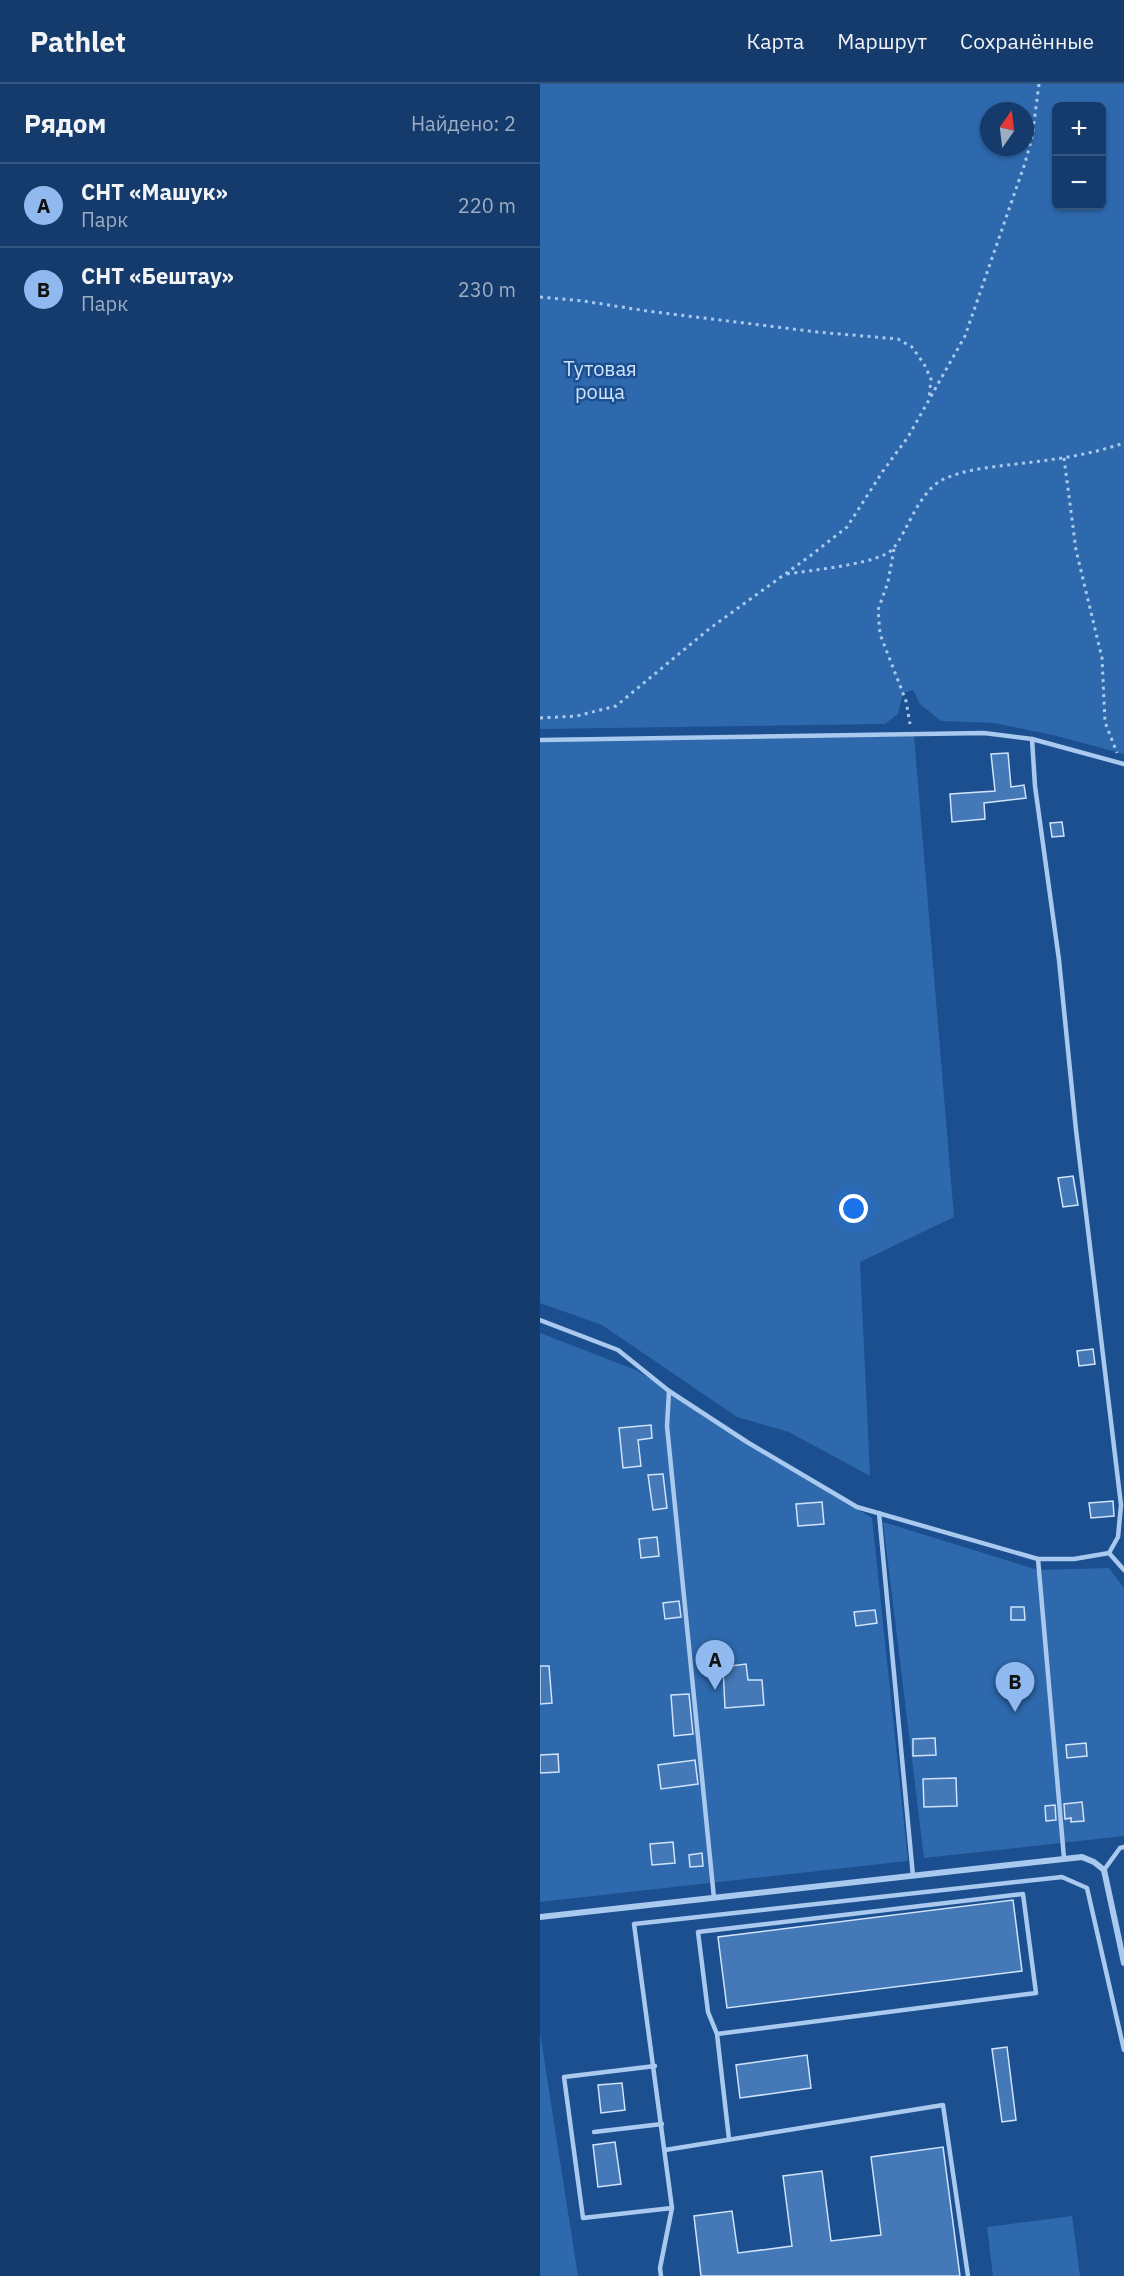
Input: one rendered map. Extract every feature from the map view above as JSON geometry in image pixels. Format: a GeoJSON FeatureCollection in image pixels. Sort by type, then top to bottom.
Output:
{"type":"FeatureCollection","features":[{"type":"Feature","properties":{"kind":"street"},"geometry":{"type":"LineString","coordinates":[[540,1917],[1082,1857],[1094,1862],[1104,1870],[1124,1963]]}},
{"type":"Feature","properties":{"kind":"lane"},"geometry":{"type":"LineString","coordinates":[[540,740],[984,733],[1032,739],[1124,764]]}},
{"type":"Feature","properties":{"kind":"lane"},"geometry":{"type":"LineString","coordinates":[[1032,739],[1035,786],[1059,960],[1076,1130],[1121,1504],[1118,1537],[1109,1553]]}},
{"type":"Feature","properties":{"kind":"lane"},"geometry":{"type":"LineString","coordinates":[[540,1320],[618,1350],[669,1391],[747,1442],[857,1508],[1038,1559],[1074,1559],[1109,1553]]}},
{"type":"Feature","properties":{"kind":"lane"},"geometry":{"type":"LineString","coordinates":[[669,1391],[667,1426],[714,1898]]}},
{"type":"Feature","properties":{"kind":"lane"},"geometry":{"type":"LineString","coordinates":[[879,1513],[913,1876]]}},
{"type":"Feature","properties":{"kind":"lane"},"geometry":{"type":"LineString","coordinates":[[1109,1553],[1124,1570]]}},
{"type":"Feature","properties":{"kind":"lane"},"geometry":{"type":"LineString","coordinates":[[1038,1559],[1064,1858]]}},
{"type":"Feature","properties":{"kind":"lane"},"geometry":{"type":"LineString","coordinates":[[1104,1870],[1120,1848],[1124,1847]]}},
{"type":"Feature","properties":{"kind":"lane"},"geometry":{"type":"LineString","coordinates":[[661,2276],[660,2268],[672,2208],[655,2066],[634,1924],[1062,1877],[1087,1888],[1124,2049]]}},
{"type":"Feature","properties":{"kind":"lane"},"geometry":{"type":"LineString","coordinates":[[717,2034],[1036,1993],[1023,1894],[698,1932],[708,2012],[717,2034],[729,2139]]}},
{"type":"Feature","properties":{"kind":"lane"},"geometry":{"type":"LineString","coordinates":[[655,2066],[564,2077],[583,2218],[672,2208]]}},
{"type":"Feature","properties":{"kind":"lane"},"geometry":{"type":"LineString","coordinates":[[665,2150],[943,2105],[968,2276]]}},
{"type":"Feature","properties":{"kind":"lane"},"geometry":{"type":"LineString","coordinates":[[594,2132],[662,2124]]}},
{"type":"Feature","properties":{"kind":"path"},"geometry":{"type":"LineString","coordinates":[[540,718],[577,716],[616,706],[709,629],[848,527],[883,471],[908,437],[965,336],[1025,163],[1032,138],[1039,84]]}},
{"type":"Feature","properties":{"kind":"path"},"geometry":{"type":"LineString","coordinates":[[540,297],[818,332],[898,339],[912,347],[924,364],[931,379],[929,400]]}},
{"type":"Feature","properties":{"kind":"path"},"geometry":{"type":"LineString","coordinates":[[912,735],[906,700],[880,634],[878,610],[888,582],[894,548],[923,496],[942,480],[977,469],[1064,458],[1105,450],[1124,443]]}},
{"type":"Feature","properties":{"kind":"path"},"geometry":{"type":"LineString","coordinates":[[1064,458],[1076,550],[1102,658],[1106,723],[1116,752],[1124,758]]}},
{"type":"Feature","properties":{"kind":"path"},"geometry":{"type":"LineString","coordinates":[[783,575],[859,562],[887,554],[894,548]]}},
{"type":"Feature","properties":{"kind":"green space","name":"Тутовая роща"},"geometry":{"type":"Polygon","coordinates":[[[540,84],[1124,84],[1124,754],[1053,735],[994,723],[941,721],[920,704],[913,690],[903,693],[898,714],[885,724],[540,729],[540,84]]]}},
{"type":"Feature","properties":{"kind":"green space"},"geometry":{"type":"Polygon","coordinates":[[[914,736],[954,1217],[860,1262],[870,1476],[789,1432],[737,1417],[602,1325],[540,1303],[540,740],[914,736]]]}},
{"type":"Feature","properties":{"kind":"green space"},"geometry":{"type":"Polygon","coordinates":[[[540,1333],[636,1370],[872,1518],[908,1861],[540,1902],[540,1333]]]}},
{"type":"Feature","properties":{"kind":"green space"},"geometry":{"type":"Polygon","coordinates":[[[883,1522],[1038,1570],[1109,1568],[1124,1588],[1124,1836],[924,1858],[883,1522]]]}},
{"type":"Feature","properties":{"kind":"green space"},"geometry":{"type":"Polygon","coordinates":[[[540,2033],[578,2276],[540,2276],[540,2033]]]}},
{"type":"Feature","properties":{"kind":"green space"},"geometry":{"type":"Polygon","coordinates":[[[1072,2216],[1080,2276],[993,2276],[987,2227],[1072,2216]]]}},
{"type":"Feature","properties":{"kind":"building"},"geometry":{"type":"Polygon","coordinates":[[[1008,753],[1011,787],[1024,785],[1026,798],[984,803],[985,819],[952,822],[950,794],[995,791],[991,754],[1008,753]]]}},
{"type":"Feature","properties":{"kind":"building"},"geometry":{"type":"Polygon","coordinates":[[[1062,822],[1064,836],[1052,837],[1050,823],[1062,822]]]}},
{"type":"Feature","properties":{"kind":"building"},"geometry":{"type":"Polygon","coordinates":[[[1073,1176],[1078,1205],[1063,1207],[1058,1178],[1073,1176]]]}},
{"type":"Feature","properties":{"kind":"building"},"geometry":{"type":"Polygon","coordinates":[[[1093,1349],[1095,1364],[1079,1366],[1077,1351],[1093,1349]]]}},
{"type":"Feature","properties":{"kind":"building"},"geometry":{"type":"Polygon","coordinates":[[[651,1425],[652,1438],[638,1440],[641,1466],[623,1468],[619,1428],[651,1425]]]}},
{"type":"Feature","properties":{"kind":"building"},"geometry":{"type":"Polygon","coordinates":[[[663,1474],[667,1508],[653,1510],[648,1475],[663,1474]]]}},
{"type":"Feature","properties":{"kind":"building"},"geometry":{"type":"Polygon","coordinates":[[[1113,1501],[1114,1516],[1091,1518],[1089,1503],[1113,1501]]]}},
{"type":"Feature","properties":{"kind":"building"},"geometry":{"type":"Polygon","coordinates":[[[822,1502],[824,1524],[798,1526],[796,1504],[822,1502]]]}},
{"type":"Feature","properties":{"kind":"building"},"geometry":{"type":"Polygon","coordinates":[[[657,1537],[659,1556],[641,1558],[639,1539],[657,1537]]]}},
{"type":"Feature","properties":{"kind":"building"},"geometry":{"type":"Polygon","coordinates":[[[679,1601],[681,1617],[665,1619],[663,1603],[679,1601]]]}},
{"type":"Feature","properties":{"kind":"building"},"geometry":{"type":"Polygon","coordinates":[[[1011,1607],[1024,1607],[1025,1620],[1011,1620],[1011,1607]]]}},
{"type":"Feature","properties":{"kind":"building"},"geometry":{"type":"Polygon","coordinates":[[[875,1610],[877,1623],[856,1626],[854,1612],[875,1610]]]}},
{"type":"Feature","properties":{"kind":"building"},"geometry":{"type":"Polygon","coordinates":[[[746,1664],[748,1680],[762,1680],[764,1705],[725,1708],[723,1667],[746,1664]]]}},
{"type":"Feature","properties":{"kind":"building"},"geometry":{"type":"Polygon","coordinates":[[[540,1666],[549,1666],[552,1703],[540,1704],[540,1666]]]}},
{"type":"Feature","properties":{"kind":"building"},"geometry":{"type":"Polygon","coordinates":[[[689,1694],[693,1734],[674,1736],[671,1695],[689,1694]]]}},
{"type":"Feature","properties":{"kind":"building"},"geometry":{"type":"Polygon","coordinates":[[[935,1738],[936,1755],[913,1756],[913,1739],[935,1738]]]}},
{"type":"Feature","properties":{"kind":"building"},"geometry":{"type":"Polygon","coordinates":[[[1086,1743],[1087,1756],[1067,1758],[1066,1745],[1086,1743]]]}},
{"type":"Feature","properties":{"kind":"building"},"geometry":{"type":"Polygon","coordinates":[[[558,1754],[559,1772],[540,1773],[540,1755],[558,1754]]]}},
{"type":"Feature","properties":{"kind":"building"},"geometry":{"type":"Polygon","coordinates":[[[695,1760],[698,1784],[661,1789],[658,1765],[695,1760]]]}},
{"type":"Feature","properties":{"kind":"building"},"geometry":{"type":"Polygon","coordinates":[[[956,1778],[957,1806],[924,1807],[923,1779],[956,1778]]]}},
{"type":"Feature","properties":{"kind":"building"},"geometry":{"type":"Polygon","coordinates":[[[1082,1802],[1084,1821],[1071,1822],[1071,1818],[1065,1819],[1064,1804],[1082,1802]]]}},
{"type":"Feature","properties":{"kind":"building"},"geometry":{"type":"Polygon","coordinates":[[[1055,1805],[1056,1820],[1046,1821],[1045,1806],[1055,1805]]]}},
{"type":"Feature","properties":{"kind":"building"},"geometry":{"type":"Polygon","coordinates":[[[673,1842],[675,1863],[652,1865],[650,1844],[673,1842]]]}},
{"type":"Feature","properties":{"kind":"building"},"geometry":{"type":"Polygon","coordinates":[[[702,1853],[703,1866],[690,1867],[689,1855],[702,1853]]]}},
{"type":"Feature","properties":{"kind":"building"},"geometry":{"type":"Polygon","coordinates":[[[1013,1900],[1022,1971],[727,2008],[718,1937],[1013,1900]]]}},
{"type":"Feature","properties":{"kind":"building"},"geometry":{"type":"Polygon","coordinates":[[[1007,2047],[1016,2120],[1002,2122],[992,2049],[1007,2047]]]}},
{"type":"Feature","properties":{"kind":"building"},"geometry":{"type":"Polygon","coordinates":[[[807,2055],[811,2088],[740,2098],[736,2065],[807,2055]]]}},
{"type":"Feature","properties":{"kind":"building"},"geometry":{"type":"Polygon","coordinates":[[[622,2083],[625,2110],[601,2113],[598,2085],[622,2083]]]}},
{"type":"Feature","properties":{"kind":"building"},"geometry":{"type":"Polygon","coordinates":[[[615,2142],[621,2184],[598,2187],[593,2145],[615,2142]]]}},
{"type":"Feature","properties":{"kind":"building"},"geometry":{"type":"Polygon","coordinates":[[[943,2147],[960,2276],[701,2276],[694,2216],[732,2211],[738,2253],[792,2246],[783,2176],[822,2171],[831,2241],[881,2235],[871,2157],[943,2147]]]}},
{"type":"Feature","properties":{"kind":"place","name":"СНТ «Машук»"},"geometry":{"type":"Point","coordinates":[715,1690]}},
{"type":"Feature","properties":{"kind":"place","name":"СНТ «Бештау»"},"geometry":{"type":"Point","coordinates":[1015,1712]}}]}
